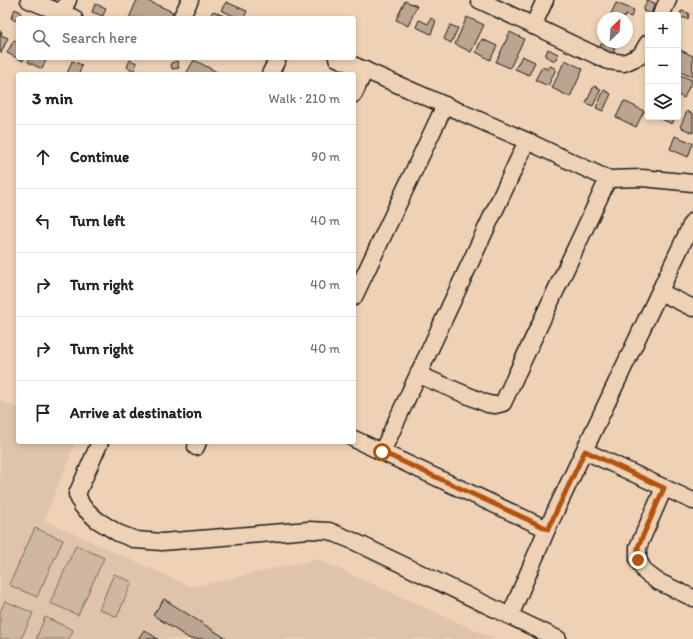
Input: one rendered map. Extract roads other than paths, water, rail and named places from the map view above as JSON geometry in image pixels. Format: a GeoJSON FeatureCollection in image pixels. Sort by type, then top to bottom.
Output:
{"type":"FeatureCollection","features":[{"type":"Feature","properties":{"kind":"street"},"geometry":{"type":"LineString","coordinates":[[29,0],[68,10]]}},
{"type":"Feature","properties":{"kind":"street"},"geometry":{"type":"LineString","coordinates":[[182,16],[190,0]]}},
{"type":"Feature","properties":{"kind":"street"},"geometry":{"type":"LineString","coordinates":[[479,0],[608,61],[624,63],[640,56],[645,48]]}},
{"type":"Feature","properties":{"kind":"street"},"geometry":{"type":"LineString","coordinates":[[533,26],[545,0]]}},
{"type":"Feature","properties":{"kind":"street"},"geometry":{"type":"LineString","coordinates":[[662,12],[668,0]]}},
{"type":"Feature","properties":{"kind":"street"},"geometry":{"type":"LineString","coordinates":[[271,72],[277,60]]}},
{"type":"Feature","properties":{"kind":"street"},"geometry":{"type":"LineString","coordinates":[[342,60],[608,179],[642,178],[693,183]]}},
{"type":"Feature","properties":{"kind":"street"},"geometry":{"type":"LineString","coordinates":[[356,90],[365,70]]}},
{"type":"Feature","properties":{"kind":"street"},"geometry":{"type":"LineString","coordinates":[[356,293],[445,105]]}},
{"type":"Feature","properties":{"kind":"street"},"geometry":{"type":"LineString","coordinates":[[382,452],[527,142]]}},
{"type":"Feature","properties":{"kind":"street"},"geometry":{"type":"LineString","coordinates":[[419,375],[488,404],[503,404],[608,179]]}},
{"type":"Feature","properties":{"kind":"street"},"geometry":{"type":"LineString","coordinates":[[510,616],[548,529],[693,221]]}},
{"type":"Feature","properties":{"kind":"street"},"geometry":{"type":"LineString","coordinates":[[660,292],[693,308]]}},
{"type":"Feature","properties":{"kind":"street"},"geometry":{"type":"LineString","coordinates":[[356,440],[548,529]]}},
{"type":"Feature","properties":{"kind":"street"},"geometry":{"type":"LineString","coordinates":[[99,444],[77,494],[82,506],[97,520],[118,533],[136,540],[162,542],[309,530],[328,531],[351,540],[558,639]]}},
{"type":"Feature","properties":{"kind":"street"},"geometry":{"type":"LineString","coordinates":[[585,451],[693,501]]}},
{"type":"Feature","properties":{"kind":"street"},"geometry":{"type":"LineString","coordinates":[[664,488],[638,547],[638,560],[645,572],[657,581],[693,598]]}}]}
